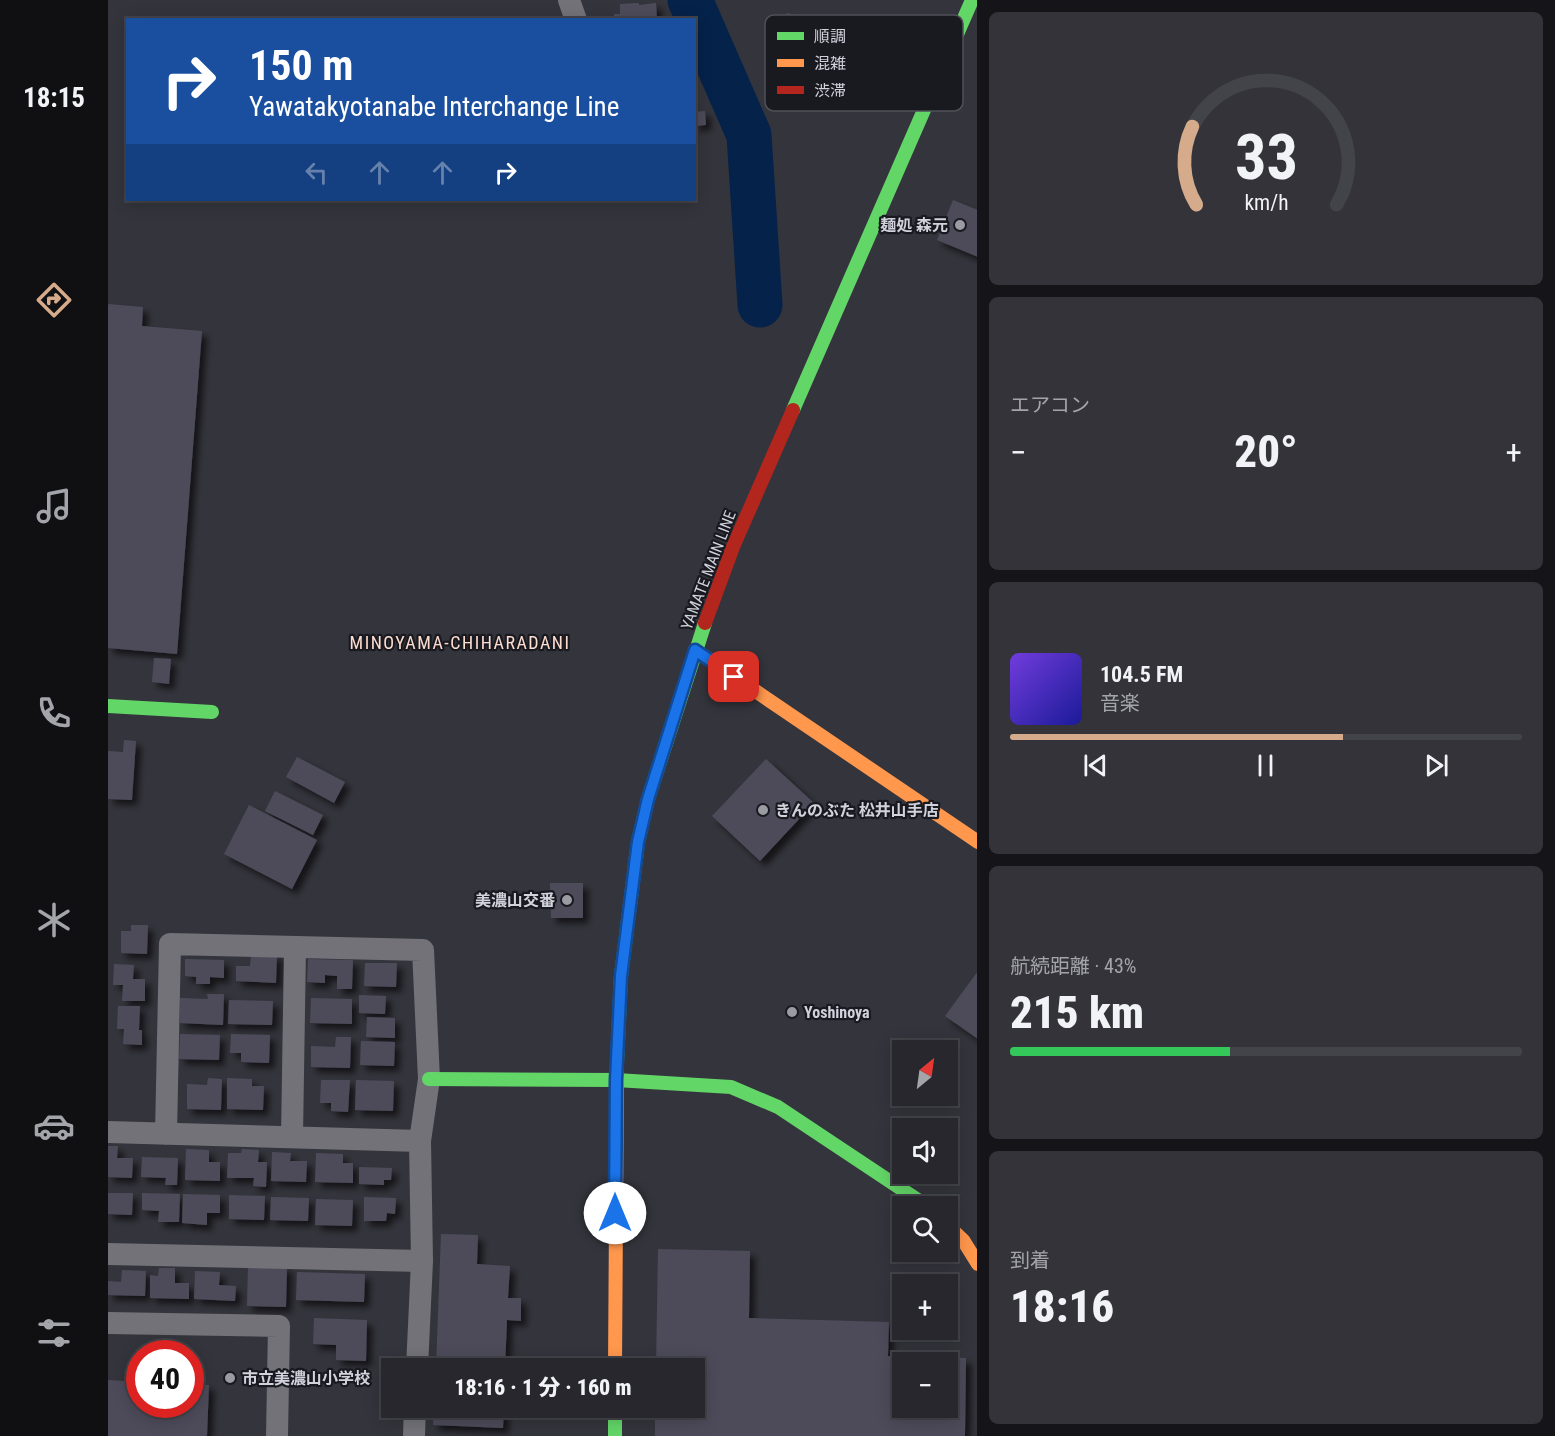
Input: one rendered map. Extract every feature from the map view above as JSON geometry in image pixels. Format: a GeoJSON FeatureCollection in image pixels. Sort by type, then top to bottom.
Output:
{"type":"FeatureCollection","features":[{"type":"Feature","properties":{"kind":"street"},"geometry":{"type":"LineString","coordinates":[[569,0],[575,18]]}},
{"type":"Feature","properties":{"kind":"street","name":"YAMATE MAIN LINE"},"geometry":{"type":"LineString","coordinates":[[963,21],[972,0]]}},
{"type":"Feature","properties":{"kind":"street","name":"YAMATE MAIN LINE"},"geometry":{"type":"LineString","coordinates":[[615,1358],[616,1080],[621,976],[638,842],[648,799],[695,650],[733,547],[924,111]]}},
{"type":"Feature","properties":{"kind":"street"},"geometry":{"type":"LineString","coordinates":[[695,650],[977,841]]}},
{"type":"Feature","properties":{"kind":"street"},"geometry":{"type":"LineString","coordinates":[[108,706],[212,712]]}},
{"type":"Feature","properties":{"kind":"street"},"geometry":{"type":"LineString","coordinates":[[165,1134],[170,944],[423,950],[429,1079],[420,1141],[422,1261],[417,1358]]}},
{"type":"Feature","properties":{"kind":"street"},"geometry":{"type":"LineString","coordinates":[[292,1137],[295,947]]}},
{"type":"Feature","properties":{"kind":"street"},"geometry":{"type":"LineString","coordinates":[[429,1079],[616,1080],[731,1087],[778,1107],[912,1196]]}},
{"type":"Feature","properties":{"kind":"street"},"geometry":{"type":"LineString","coordinates":[[108,1132],[420,1141]]}},
{"type":"Feature","properties":{"kind":"street"},"geometry":{"type":"LineString","coordinates":[[958,1235],[977,1262]]}},
{"type":"Feature","properties":{"kind":"street"},"geometry":{"type":"LineString","coordinates":[[108,1254],[422,1261]]}},
{"type":"Feature","properties":{"kind":"street"},"geometry":{"type":"LineString","coordinates":[[108,1323],[279,1326],[277,1436]]}},
{"type":"Feature","properties":{"kind":"street"},"geometry":{"type":"LineString","coordinates":[[414,1436],[415,1418]]}},
{"type":"Feature","properties":{"kind":"street"},"geometry":{"type":"LineString","coordinates":[[615,1418],[615,1436]]}},
{"type":"Feature","properties":{"kind":"building"},"geometry":{"type":"Polygon","coordinates":[[[656,3],[657,18],[614,18],[614,14],[620,14],[620,4],[656,3]]]}},
{"type":"Feature","properties":{"kind":"building"},"geometry":{"type":"Polygon","coordinates":[[[705,111],[706,125],[696,126],[696,112],[705,111]]]}},
{"type":"Feature","properties":{"kind":"building","name":"麺処 森元"},"geometry":{"type":"Polygon","coordinates":[[[953,200],[977,210],[977,257],[937,240],[953,200]]]}},
{"type":"Feature","properties":{"kind":"building"},"geometry":{"type":"Polygon","coordinates":[[[108,304],[143,307],[142,326],[202,331],[177,654],[108,648],[108,304]]]}},
{"type":"Feature","properties":{"kind":"building"},"geometry":{"type":"Polygon","coordinates":[[[154,658],[171,659],[169,684],[152,682],[154,658]]]}},
{"type":"Feature","properties":{"kind":"building"},"geometry":{"type":"Polygon","coordinates":[[[124,740],[136,741],[132,800],[108,799],[108,751],[123,752],[124,740]]]}},
{"type":"Feature","properties":{"kind":"building"},"geometry":{"type":"Polygon","coordinates":[[[297,757],[345,782],[334,803],[286,777],[297,757]]]}},
{"type":"Feature","properties":{"kind":"building","name":"きんのぶた 松井山手店"},"geometry":{"type":"Polygon","coordinates":[[[766,759],[814,803],[760,861],[712,816],[766,759]]]}},
{"type":"Feature","properties":{"kind":"building"},"geometry":{"type":"Polygon","coordinates":[[[275,791],[323,815],[313,835],[265,811],[275,791]]]}},
{"type":"Feature","properties":{"kind":"building"},"geometry":{"type":"Polygon","coordinates":[[[249,805],[317,840],[292,889],[224,854],[249,805]]]}},
{"type":"Feature","properties":{"kind":"building","name":"美濃山交番"},"geometry":{"type":"Polygon","coordinates":[[[550,883],[583,883],[583,918],[551,918],[550,883]]]}},
{"type":"Feature","properties":{"kind":"building"},"geometry":{"type":"Polygon","coordinates":[[[131,925],[148,925],[147,954],[121,953],[121,931],[131,931],[131,925]]]}},
{"type":"Feature","properties":{"kind":"building"},"geometry":{"type":"Polygon","coordinates":[[[251,955],[277,955],[276,983],[236,981],[236,966],[250,966],[251,955]]]}},
{"type":"Feature","properties":{"kind":"building"},"geometry":{"type":"Polygon","coordinates":[[[185,959],[224,960],[224,978],[210,977],[210,984],[196,984],[196,977],[185,976],[185,959]]]}},
{"type":"Feature","properties":{"kind":"building"},"geometry":{"type":"Polygon","coordinates":[[[308,959],[353,960],[352,989],[337,989],[337,976],[325,975],[325,983],[307,982],[308,959]]]}},
{"type":"Feature","properties":{"kind":"building"},"geometry":{"type":"Polygon","coordinates":[[[365,963],[397,963],[396,987],[364,986],[365,963]]]}},
{"type":"Feature","properties":{"kind":"building"},"geometry":{"type":"Polygon","coordinates":[[[114,964],[134,965],[133,979],[145,979],[145,1001],[122,1001],[123,985],[113,985],[114,964]]]}},
{"type":"Feature","properties":{"kind":"building"},"geometry":{"type":"Polygon","coordinates":[[[977,972],[977,1038],[945,1016],[977,972]]]}},
{"type":"Feature","properties":{"kind":"building"},"geometry":{"type":"Polygon","coordinates":[[[207,994],[224,994],[223,1025],[180,1023],[180,998],[208,999],[207,994]]]}},
{"type":"Feature","properties":{"kind":"building"},"geometry":{"type":"Polygon","coordinates":[[[359,995],[386,996],[385,1014],[359,1013],[359,995]]]}},
{"type":"Feature","properties":{"kind":"building"},"geometry":{"type":"Polygon","coordinates":[[[311,998],[352,999],[352,1024],[310,1023],[311,998]]]}},
{"type":"Feature","properties":{"kind":"building"},"geometry":{"type":"Polygon","coordinates":[[[229,1000],[273,1001],[272,1025],[228,1024],[229,1000]]]}},
{"type":"Feature","properties":{"kind":"building"},"geometry":{"type":"Polygon","coordinates":[[[118,1006],[140,1006],[139,1030],[142,1030],[142,1045],[123,1044],[124,1029],[117,1029],[118,1006]]]}},
{"type":"Feature","properties":{"kind":"building"},"geometry":{"type":"Polygon","coordinates":[[[367,1017],[395,1018],[395,1038],[366,1037],[367,1017]]]}},
{"type":"Feature","properties":{"kind":"building"},"geometry":{"type":"Polygon","coordinates":[[[180,1034],[220,1035],[219,1060],[179,1059],[180,1034]]]}},
{"type":"Feature","properties":{"kind":"building"},"geometry":{"type":"Polygon","coordinates":[[[231,1034],[270,1035],[269,1063],[241,1062],[241,1053],[230,1053],[231,1034]]]}},
{"type":"Feature","properties":{"kind":"building"},"geometry":{"type":"Polygon","coordinates":[[[336,1037],[351,1037],[350,1068],[311,1067],[311,1046],[335,1047],[336,1037]]]}},
{"type":"Feature","properties":{"kind":"building"},"geometry":{"type":"Polygon","coordinates":[[[361,1041],[395,1042],[394,1066],[360,1065],[361,1041]]]}},
{"type":"Feature","properties":{"kind":"building"},"geometry":{"type":"Polygon","coordinates":[[[208,1078],[222,1079],[221,1110],[187,1109],[187,1084],[207,1085],[208,1078]]]}},
{"type":"Feature","properties":{"kind":"building"},"geometry":{"type":"Polygon","coordinates":[[[227,1078],[252,1079],[252,1086],[264,1086],[263,1110],[227,1109],[227,1078]]]}},
{"type":"Feature","properties":{"kind":"building"},"geometry":{"type":"Polygon","coordinates":[[[321,1080],[350,1080],[348,1112],[331,1111],[331,1103],[320,1103],[321,1080]]]}},
{"type":"Feature","properties":{"kind":"building"},"geometry":{"type":"Polygon","coordinates":[[[356,1080],[394,1081],[393,1111],[355,1110],[356,1080]]]}},
{"type":"Feature","properties":{"kind":"building"},"geometry":{"type":"Polygon","coordinates":[[[108,1146],[118,1146],[117,1158],[133,1158],[132,1178],[108,1177],[108,1146]]]}},
{"type":"Feature","properties":{"kind":"building"},"geometry":{"type":"Polygon","coordinates":[[[186,1149],[209,1150],[209,1162],[220,1162],[220,1181],[185,1180],[186,1149]]]}},
{"type":"Feature","properties":{"kind":"building"},"geometry":{"type":"Polygon","coordinates":[[[242,1149],[259,1150],[258,1162],[267,1162],[266,1187],[253,1186],[254,1178],[227,1178],[228,1153],[241,1153],[242,1149]]]}},
{"type":"Feature","properties":{"kind":"building"},"geometry":{"type":"Polygon","coordinates":[[[272,1152],[291,1153],[290,1161],[307,1161],[306,1182],[271,1181],[272,1152]]]}},
{"type":"Feature","properties":{"kind":"building"},"geometry":{"type":"Polygon","coordinates":[[[316,1153],[343,1154],[343,1163],[353,1163],[353,1183],[315,1182],[316,1153]]]}},
{"type":"Feature","properties":{"kind":"building"},"geometry":{"type":"Polygon","coordinates":[[[142,1157],[178,1158],[177,1185],[165,1185],[166,1178],[141,1177],[142,1157]]]}},
{"type":"Feature","properties":{"kind":"building"},"geometry":{"type":"Polygon","coordinates":[[[359,1167],[392,1168],[391,1180],[384,1180],[384,1185],[359,1184],[359,1167]]]}},
{"type":"Feature","properties":{"kind":"building"},"geometry":{"type":"Polygon","coordinates":[[[108,1193],[133,1193],[132,1215],[108,1214],[108,1193]]]}},
{"type":"Feature","properties":{"kind":"building"},"geometry":{"type":"Polygon","coordinates":[[[142,1193],[180,1194],[179,1222],[158,1222],[159,1211],[142,1210],[142,1193]]]}},
{"type":"Feature","properties":{"kind":"building"},"geometry":{"type":"Polygon","coordinates":[[[183,1194],[220,1195],[220,1213],[207,1213],[207,1225],[182,1223],[183,1194]]]}},
{"type":"Feature","properties":{"kind":"building"},"geometry":{"type":"Polygon","coordinates":[[[229,1195],[265,1196],[264,1220],[229,1219],[229,1195]]]}},
{"type":"Feature","properties":{"kind":"building"},"geometry":{"type":"Polygon","coordinates":[[[271,1197],[309,1198],[308,1221],[270,1220],[271,1197]]]}},
{"type":"Feature","properties":{"kind":"building"},"geometry":{"type":"Polygon","coordinates":[[[364,1197],[396,1198],[395,1214],[387,1213],[386,1221],[364,1221],[364,1197]]]}},
{"type":"Feature","properties":{"kind":"building"},"geometry":{"type":"Polygon","coordinates":[[[316,1199],[353,1200],[352,1226],[315,1225],[316,1199]]]}},
{"type":"Feature","properties":{"kind":"building"},"geometry":{"type":"Polygon","coordinates":[[[441,1234],[478,1235],[477,1264],[510,1266],[508,1298],[521,1298],[521,1321],[507,1320],[505,1358],[436,1358],[441,1234]]]}},
{"type":"Feature","properties":{"kind":"building"},"geometry":{"type":"Polygon","coordinates":[[[658,1249],[750,1251],[749,1318],[889,1322],[888,1356],[892,1356],[892,1418],[958,1418],[958,1358],[966,1358],[965,1436],[655,1436],[655,1418],[705,1418],[705,1358],[656,1358],[658,1249]]]}},
{"type":"Feature","properties":{"kind":"building"},"geometry":{"type":"Polygon","coordinates":[[[248,1265],[287,1267],[286,1307],[247,1306],[248,1265]]]}},
{"type":"Feature","properties":{"kind":"building"},"geometry":{"type":"Polygon","coordinates":[[[159,1268],[175,1268],[175,1283],[189,1283],[189,1299],[150,1298],[150,1275],[158,1276],[159,1268]]]}},
{"type":"Feature","properties":{"kind":"building"},"geometry":{"type":"Polygon","coordinates":[[[122,1270],[146,1271],[145,1296],[108,1295],[108,1281],[121,1282],[122,1270]]]}},
{"type":"Feature","properties":{"kind":"building"},"geometry":{"type":"Polygon","coordinates":[[[195,1271],[220,1272],[219,1285],[236,1286],[235,1301],[194,1299],[195,1271]]]}},
{"type":"Feature","properties":{"kind":"building"},"geometry":{"type":"Polygon","coordinates":[[[297,1272],[365,1274],[364,1302],[296,1300],[297,1272]]]}},
{"type":"Feature","properties":{"kind":"building"},"geometry":{"type":"Polygon","coordinates":[[[314,1318],[367,1320],[366,1361],[336,1360],[336,1345],[313,1344],[314,1318]]]}},
{"type":"Feature","properties":{"kind":"building"},"geometry":{"type":"Polygon","coordinates":[[[108,1380],[126,1381],[126,1418],[204,1418],[204,1385],[209,1385],[207,1436],[108,1436],[108,1380]]]}},
{"type":"Feature","properties":{"kind":"building"},"geometry":{"type":"Polygon","coordinates":[[[433,1418],[503,1418],[503,1428],[433,1425],[433,1418]]]}},
{"type":"Feature","properties":{"kind":"waterway"},"geometry":{"type":"LineString","coordinates":[[690,0],[749,135],[760,305]]}},
{"type":"Feature","properties":{"kind":"traffic: fast"},"geometry":{"type":"LineString","coordinates":[[963,21],[972,0]]}},
{"type":"Feature","properties":{"kind":"traffic: fast"},"geometry":{"type":"LineString","coordinates":[[793,410],[924,111]]}},
{"type":"Feature","properties":{"kind":"traffic: fast"},"geometry":{"type":"LineString","coordinates":[[617,1062],[621,976],[638,842],[648,799],[705,623]]}},
{"type":"Feature","properties":{"kind":"traffic: fast"},"geometry":{"type":"LineString","coordinates":[[108,706],[212,712]]}},
{"type":"Feature","properties":{"kind":"traffic: fast"},"geometry":{"type":"LineString","coordinates":[[429,1079],[616,1080],[731,1087],[778,1107],[912,1196]]}},
{"type":"Feature","properties":{"kind":"traffic: fast"},"geometry":{"type":"LineString","coordinates":[[615,1418],[615,1436]]}},
{"type":"Feature","properties":{"kind":"traffic: slow"},"geometry":{"type":"LineString","coordinates":[[695,650],[977,841]]}},
{"type":"Feature","properties":{"kind":"traffic: slow"},"geometry":{"type":"LineString","coordinates":[[615,1358],[617,1062]]}},
{"type":"Feature","properties":{"kind":"traffic: slow"},"geometry":{"type":"LineString","coordinates":[[958,1235],[977,1262]]}},
{"type":"Feature","properties":{"kind":"traffic: jam"},"geometry":{"type":"LineString","coordinates":[[705,623],[733,547],[793,410]]}},
{"type":"Feature","properties":{"kind":"place","name":"麺処 森元"},"geometry":{"type":"Point","coordinates":[960,225]}},
{"type":"Feature","properties":{"kind":"place","name":"きんのぶた 松井山手店"},"geometry":{"type":"Point","coordinates":[763,810]}},
{"type":"Feature","properties":{"kind":"place","name":"美濃山交番"},"geometry":{"type":"Point","coordinates":[567,900]}},
{"type":"Feature","properties":{"kind":"place","name":"Yoshinoya"},"geometry":{"type":"Point","coordinates":[792,1012]}},
{"type":"Feature","properties":{"kind":"place","name":"市立美濃山小学校"},"geometry":{"type":"Point","coordinates":[230,1378]}},
{"type":"Feature","properties":{"kind":"district","name":"MINOYAMA-CHIHARADANI"},"geometry":{"type":"Point","coordinates":[460,643]}},
{"type":"Feature","properties":{"kind":"route"},"geometry":{"type":"LineString","coordinates":[[615,1213],[616,1080],[621,976],[638,842],[648,799],[695,650],[734,677]]}}]}
